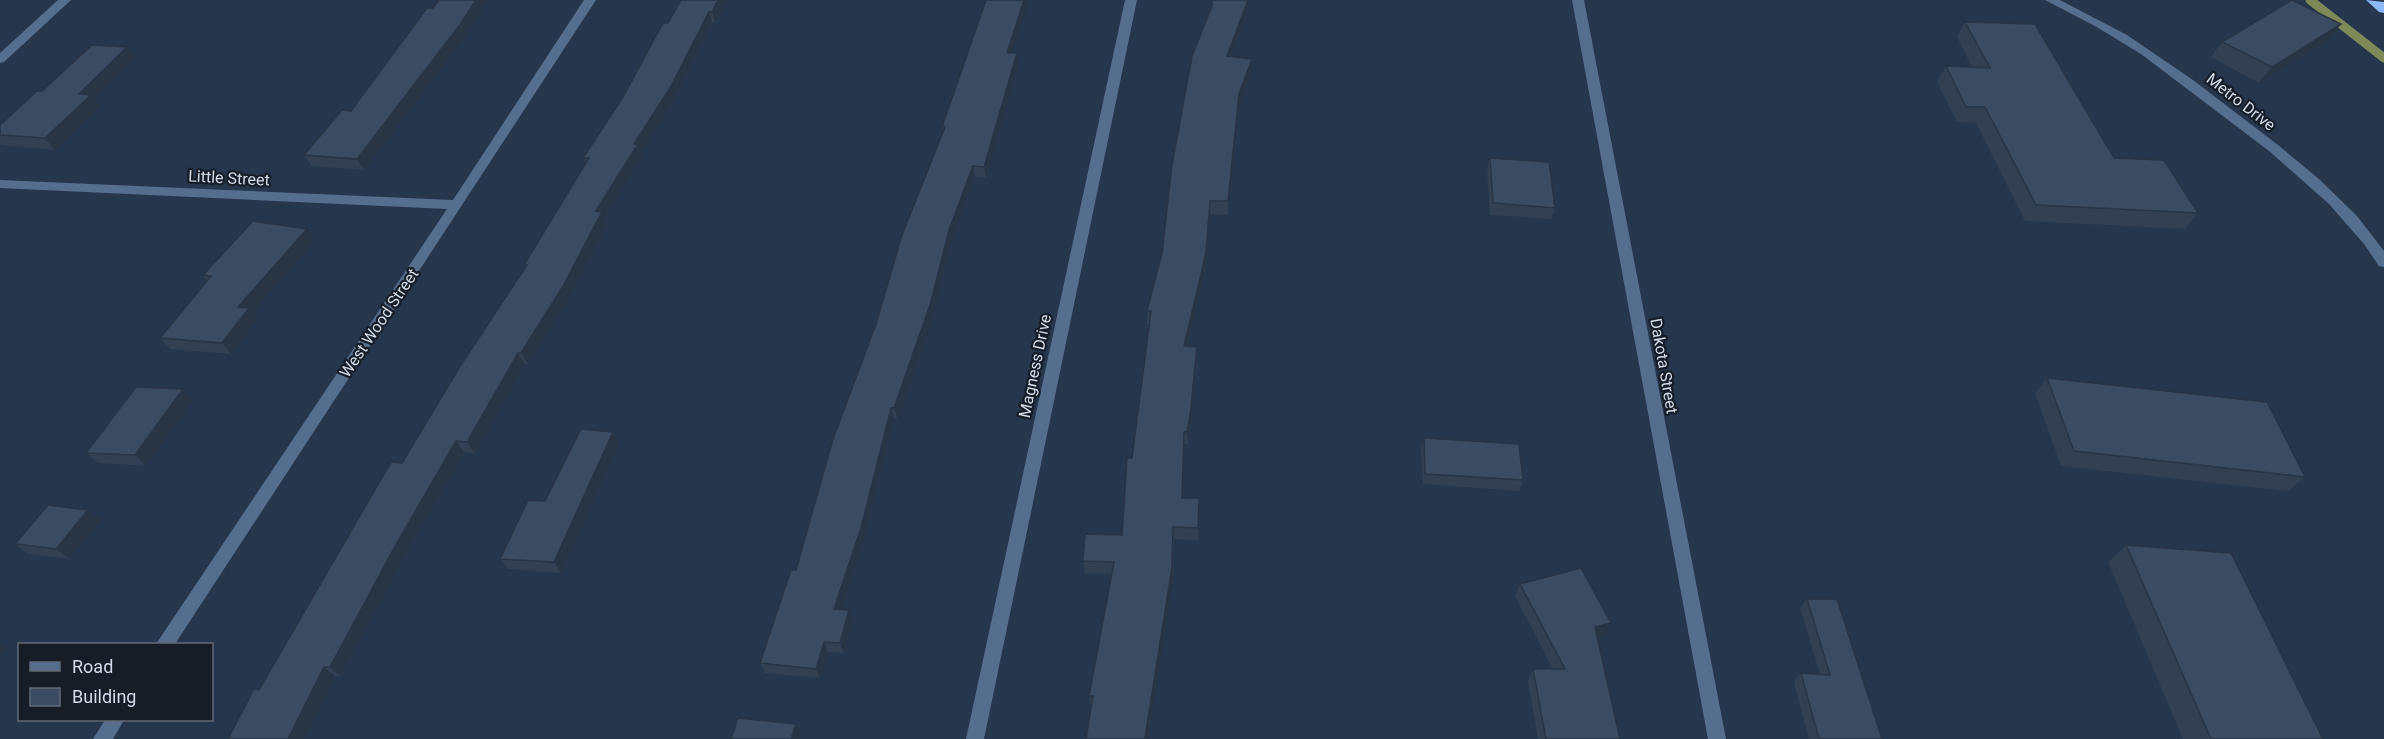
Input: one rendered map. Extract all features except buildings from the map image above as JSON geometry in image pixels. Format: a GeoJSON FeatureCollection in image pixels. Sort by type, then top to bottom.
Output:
{"type":"FeatureCollection","features":[{"type":"Feature","properties":{"kind":"highway"},"geometry":{"type":"LineString","coordinates":[[2373,0],[2384,9]]}},
{"type":"Feature","properties":{"kind":"street"},"geometry":{"type":"LineString","coordinates":[[0,59],[65,0]]}},
{"type":"Feature","properties":{"kind":"street","name":"West Wood Street"},"geometry":{"type":"LineString","coordinates":[[166,643],[590,0]]}},
{"type":"Feature","properties":{"kind":"street","name":"Magness Drive"},"geometry":{"type":"LineString","coordinates":[[975,739],[1131,0]]}},
{"type":"Feature","properties":{"kind":"street","name":"Dakota Street"},"geometry":{"type":"LineString","coordinates":[[1578,0],[1717,739]]}},
{"type":"Feature","properties":{"kind":"street","name":"Metro Drive"},"geometry":{"type":"LineString","coordinates":[[2051,0],[2115,32],[2161,61],[2276,149],[2349,216],[2384,262]]}},
{"type":"Feature","properties":{"kind":"street","name":"Little Street"},"geometry":{"type":"LineString","coordinates":[[0,184],[457,205]]}},
{"type":"Feature","properties":{"kind":"street"},"geometry":{"type":"LineString","coordinates":[[102,739],[114,721]]}},
{"type":"Feature","properties":{"kind":"waterway"},"geometry":{"type":"LineString","coordinates":[[2310,0],[2384,58]]}}]}
